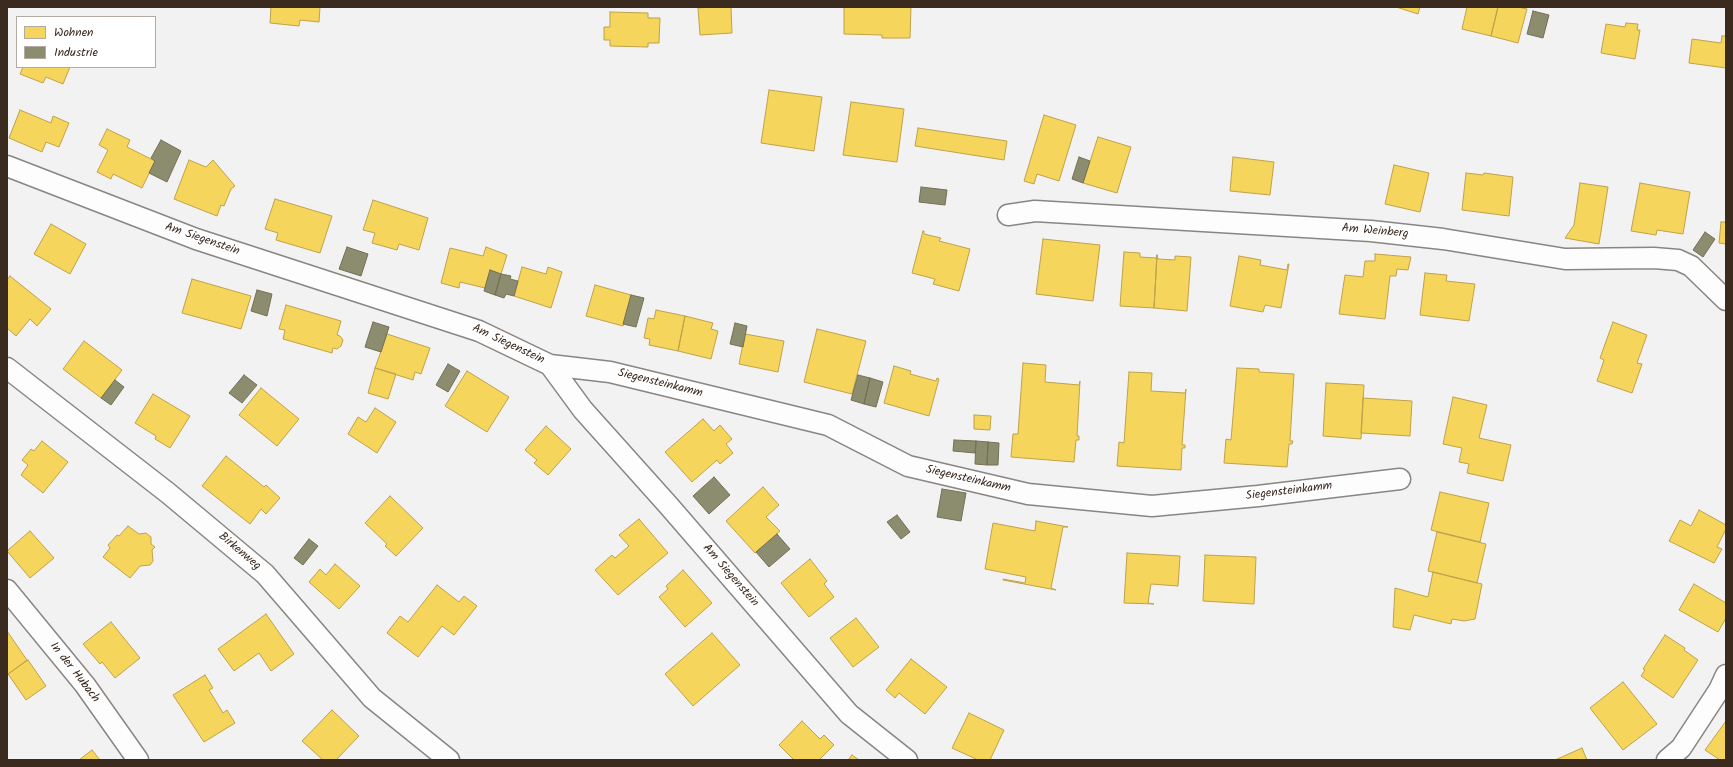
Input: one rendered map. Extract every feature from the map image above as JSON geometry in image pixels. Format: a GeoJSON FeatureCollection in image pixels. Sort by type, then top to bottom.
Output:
{"type":"FeatureCollection","features":[{"type":"Feature","properties":{"kind":"street","name":"Am Siegenstein"},"geometry":{"type":"LineString","coordinates":[[7,166],[196,239],[479,330],[550,365],[583,410],[669,506],[850,714],[907,760]]}},
{"type":"Feature","properties":{"kind":"street","name":"Am Weinberg"},"geometry":{"type":"LineString","coordinates":[[1008,215],[1035,211],[1371,231],[1443,239],[1565,259],[1654,258],[1678,260],[1691,266],[1726,300]]}},
{"type":"Feature","properties":{"kind":"street","name":"Siegensteinkamm"},"geometry":{"type":"LineString","coordinates":[[550,365],[610,372],[828,425],[908,466],[1028,494],[1152,506],[1258,496],[1400,479]]}},
{"type":"Feature","properties":{"kind":"street","name":"Birkenweg"},"geometry":{"type":"LineString","coordinates":[[7,368],[168,493],[265,574],[372,698],[449,760]]}},
{"type":"Feature","properties":{"kind":"street","name":"In der Hubach"},"geometry":{"type":"LineString","coordinates":[[7,590],[85,685],[138,760]]}},
{"type":"Feature","properties":{"kind":"street"},"geometry":{"type":"LineString","coordinates":[[1668,760],[1681,748],[1719,690],[1726,675]]}},
{"type":"Feature","properties":{"kind":"building: Wohnen"},"geometry":{"type":"Polygon","coordinates":[[[271,7],[320,7],[319,22],[300,20],[299,26],[270,23],[271,7]]]}},
{"type":"Feature","properties":{"kind":"building: Wohnen"},"geometry":{"type":"Polygon","coordinates":[[[731,7],[732,33],[700,35],[698,8],[731,7]]]}},
{"type":"Feature","properties":{"kind":"building: Wohnen"},"geometry":{"type":"Polygon","coordinates":[[[844,7],[911,7],[910,38],[882,38],[882,35],[844,34],[844,7]]]}},
{"type":"Feature","properties":{"kind":"building: Wohnen"},"geometry":{"type":"Polygon","coordinates":[[[1396,7],[1420,7],[1418,14],[1396,7]]]}},
{"type":"Feature","properties":{"kind":"building: Wohnen"},"geometry":{"type":"Polygon","coordinates":[[[1467,7],[1498,7],[1491,36],[1462,29],[1467,7]]]}},
{"type":"Feature","properties":{"kind":"building: Wohnen"},"geometry":{"type":"Polygon","coordinates":[[[1498,7],[1518,7],[1527,9],[1518,43],[1491,36],[1498,7]]]}},
{"type":"Feature","properties":{"kind":"building: Wohnen"},"geometry":{"type":"Polygon","coordinates":[[[610,12],[648,13],[648,18],[660,18],[659,43],[648,43],[648,47],[610,46],[610,40],[604,40],[604,27],[610,27],[610,12]]]}},
{"type":"Feature","properties":{"kind":"building: Wohnen"},"geometry":{"type":"Polygon","coordinates":[[[1626,23],[1638,24],[1637,30],[1640,30],[1635,59],[1601,53],[1606,24],[1625,27],[1626,23]]]}},
{"type":"Feature","properties":{"kind":"building: Wohnen"},"geometry":{"type":"Polygon","coordinates":[[[1722,36],[1726,36],[1726,68],[1689,63],[1692,39],[1721,43],[1722,36]]]}},
{"type":"Feature","properties":{"kind":"building: Wohnen"},"geometry":{"type":"Polygon","coordinates":[[[23,68],[70,68],[63,84],[46,77],[43,83],[20,74],[23,68]]]}},
{"type":"Feature","properties":{"kind":"building: Wohnen"},"geometry":{"type":"Polygon","coordinates":[[[769,90],[822,97],[814,151],[761,143],[769,90]]]}},
{"type":"Feature","properties":{"kind":"building: Wohnen"},"geometry":{"type":"Polygon","coordinates":[[[851,102],[904,109],[897,162],[843,155],[851,102]]]}},
{"type":"Feature","properties":{"kind":"building: Wohnen"},"geometry":{"type":"Polygon","coordinates":[[[20,110],[51,123],[53,116],[69,123],[59,147],[46,142],[42,152],[9,138],[20,110]]]}},
{"type":"Feature","properties":{"kind":"building: Wohnen"},"geometry":{"type":"Polygon","coordinates":[[[1044,115],[1076,125],[1059,181],[1037,174],[1034,184],[1024,181],[1044,115]]]}},
{"type":"Feature","properties":{"kind":"building: Wohnen"},"geometry":{"type":"Polygon","coordinates":[[[918,128],[1007,141],[1004,160],[915,146],[918,128]]]}},
{"type":"Feature","properties":{"kind":"building: Wohnen"},"geometry":{"type":"Polygon","coordinates":[[[107,129],[130,140],[127,147],[155,161],[142,188],[113,174],[111,179],[97,172],[108,150],[99,145],[107,129]]]}},
{"type":"Feature","properties":{"kind":"building: Wohnen"},"geometry":{"type":"Polygon","coordinates":[[[1098,137],[1131,147],[1117,193],[1083,183],[1098,137]]]}},
{"type":"Feature","properties":{"kind":"building: Wohnen"},"geometry":{"type":"Polygon","coordinates":[[[1233,157],[1274,162],[1270,195],[1230,191],[1233,157]]]}},
{"type":"Feature","properties":{"kind":"building: Wohnen"},"geometry":{"type":"Polygon","coordinates":[[[189,160],[206,167],[213,160],[235,186],[231,189],[224,206],[221,205],[217,216],[174,199],[189,160]]]}},
{"type":"Feature","properties":{"kind":"building: Wohnen"},"geometry":{"type":"Polygon","coordinates":[[[1394,165],[1429,173],[1420,212],[1385,204],[1394,165]]]}},
{"type":"Feature","properties":{"kind":"building: Wohnen"},"geometry":{"type":"Polygon","coordinates":[[[1466,173],[1483,175],[1484,173],[1513,177],[1509,216],[1462,210],[1466,173]]]}},
{"type":"Feature","properties":{"kind":"building: Wohnen"},"geometry":{"type":"Polygon","coordinates":[[[1580,183],[1608,187],[1599,244],[1565,238],[1574,225],[1580,183]]]}},
{"type":"Feature","properties":{"kind":"building: Wohnen"},"geometry":{"type":"Polygon","coordinates":[[[1640,183],[1690,192],[1683,234],[1657,230],[1656,235],[1631,231],[1640,183]]]}},
{"type":"Feature","properties":{"kind":"building: Wohnen"},"geometry":{"type":"Polygon","coordinates":[[[275,199],[332,216],[320,253],[276,240],[278,233],[265,229],[275,199]]]}},
{"type":"Feature","properties":{"kind":"building: Wohnen"},"geometry":{"type":"Polygon","coordinates":[[[373,200],[428,218],[419,250],[399,244],[397,250],[372,243],[375,233],[363,230],[373,200]]]}},
{"type":"Feature","properties":{"kind":"building: Wohnen"},"geometry":{"type":"Polygon","coordinates":[[[1721,222],[1726,222],[1726,244],[1719,243],[1721,222]]]}},
{"type":"Feature","properties":{"kind":"building: Wohnen"},"geometry":{"type":"Polygon","coordinates":[[[51,224],[86,244],[70,274],[34,254],[51,224]]]}},
{"type":"Feature","properties":{"kind":"building: Wohnen"},"geometry":{"type":"Polygon","coordinates":[[[923,231],[924,234],[941,238],[939,241],[970,249],[959,291],[933,284],[935,279],[912,273],[923,231]]]}},
{"type":"Feature","properties":{"kind":"building: Wohnen"},"geometry":{"type":"Polygon","coordinates":[[[1043,239],[1100,245],[1093,301],[1036,294],[1043,239]]]}},
{"type":"Feature","properties":{"kind":"building: Wohnen"},"geometry":{"type":"Polygon","coordinates":[[[486,247],[507,255],[501,274],[490,270],[485,288],[460,282],[459,288],[441,283],[450,248],[483,256],[486,247]]]}},
{"type":"Feature","properties":{"kind":"building: Wohnen"},"geometry":{"type":"Polygon","coordinates":[[[1124,252],[1140,253],[1140,257],[1156,258],[1157,255],[1154,308],[1120,306],[1124,252]]]}},
{"type":"Feature","properties":{"kind":"building: Wohnen"},"geometry":{"type":"Polygon","coordinates":[[[1375,254],[1411,257],[1408,270],[1397,269],[1396,276],[1390,276],[1385,319],[1339,314],[1345,275],[1363,277],[1365,261],[1375,261],[1375,254]]]}},
{"type":"Feature","properties":{"kind":"building: Wohnen"},"geometry":{"type":"Polygon","coordinates":[[[1157,255],[1158,259],[1175,260],[1175,256],[1191,257],[1187,311],[1154,308],[1157,255]]]}},
{"type":"Feature","properties":{"kind":"building: Wohnen"},"geometry":{"type":"Polygon","coordinates":[[[1239,256],[1261,260],[1260,265],[1287,270],[1289,264],[1281,308],[1265,305],[1263,312],[1230,306],[1239,256]]]}},
{"type":"Feature","properties":{"kind":"building: Wohnen"},"geometry":{"type":"Polygon","coordinates":[[[522,267],[546,274],[548,267],[562,272],[551,308],[514,296],[522,267]]]}},
{"type":"Feature","properties":{"kind":"building: Wohnen"},"geometry":{"type":"Polygon","coordinates":[[[1425,273],[1447,275],[1446,281],[1475,284],[1469,321],[1420,315],[1425,273]]]}},
{"type":"Feature","properties":{"kind":"building: Wohnen"},"geometry":{"type":"Polygon","coordinates":[[[10,276],[51,309],[37,326],[30,319],[16,336],[7,328],[7,280],[10,276]]]}},
{"type":"Feature","properties":{"kind":"building: Wohnen"},"geometry":{"type":"Polygon","coordinates":[[[192,279],[251,296],[241,329],[182,313],[192,279]]]}},
{"type":"Feature","properties":{"kind":"building: Wohnen"},"geometry":{"type":"Polygon","coordinates":[[[595,285],[631,295],[623,326],[586,316],[595,285]]]}},
{"type":"Feature","properties":{"kind":"building: Wohnen"},"geometry":{"type":"Polygon","coordinates":[[[286,305],[341,321],[337,335],[343,340],[341,346],[337,349],[333,348],[332,353],[283,339],[285,330],[279,329],[286,305]]]}},
{"type":"Feature","properties":{"kind":"building: Wohnen"},"geometry":{"type":"Polygon","coordinates":[[[656,310],[685,316],[678,351],[649,345],[650,339],[644,338],[648,318],[654,319],[656,310]]]}},
{"type":"Feature","properties":{"kind":"building: Wohnen"},"geometry":{"type":"Polygon","coordinates":[[[685,316],[713,323],[711,329],[718,331],[711,359],[678,351],[685,316]]]}},
{"type":"Feature","properties":{"kind":"building: Wohnen"},"geometry":{"type":"Polygon","coordinates":[[[1613,322],[1647,335],[1637,363],[1642,364],[1632,393],[1597,381],[1604,360],[1600,358],[1613,322]]]}},
{"type":"Feature","properties":{"kind":"building: Wohnen"},"geometry":{"type":"Polygon","coordinates":[[[817,329],[866,341],[852,394],[804,382],[817,329]]]}},
{"type":"Feature","properties":{"kind":"building: Wohnen"},"geometry":{"type":"Polygon","coordinates":[[[387,334],[430,348],[421,374],[415,372],[413,380],[375,368],[387,334]]]}},
{"type":"Feature","properties":{"kind":"building: Wohnen"},"geometry":{"type":"Polygon","coordinates":[[[745,334],[784,341],[778,372],[739,364],[745,334]]]}},
{"type":"Feature","properties":{"kind":"building: Wohnen"},"geometry":{"type":"Polygon","coordinates":[[[84,341],[122,370],[101,398],[63,369],[84,341]]]}},
{"type":"Feature","properties":{"kind":"building: Wohnen"},"geometry":{"type":"Polygon","coordinates":[[[1023,363],[1046,365],[1045,382],[1079,385],[1080,381],[1077,436],[1079,436],[1079,440],[1076,440],[1074,462],[1011,457],[1013,434],[1018,434],[1023,363]]]}},
{"type":"Feature","properties":{"kind":"building: Wohnen"},"geometry":{"type":"Polygon","coordinates":[[[894,366],[911,371],[910,374],[936,381],[937,378],[939,379],[929,416],[884,403],[894,366]]]}},
{"type":"Feature","properties":{"kind":"building: Wohnen"},"geometry":{"type":"Polygon","coordinates":[[[375,368],[396,374],[388,399],[368,393],[375,368]]]}},
{"type":"Feature","properties":{"kind":"building: Wohnen"},"geometry":{"type":"Polygon","coordinates":[[[1237,368],[1259,369],[1259,372],[1294,374],[1290,441],[1293,441],[1292,444],[1289,444],[1287,467],[1224,463],[1226,439],[1231,440],[1237,368]]]}},
{"type":"Feature","properties":{"kind":"building: Wohnen"},"geometry":{"type":"Polygon","coordinates":[[[467,371],[509,397],[487,432],[445,406],[467,371]]]}},
{"type":"Feature","properties":{"kind":"building: Wohnen"},"geometry":{"type":"Polygon","coordinates":[[[1129,372],[1152,373],[1151,391],[1185,393],[1186,389],[1182,445],[1185,445],[1185,448],[1182,448],[1181,470],[1117,466],[1119,442],[1124,443],[1129,372]]]}},
{"type":"Feature","properties":{"kind":"building: Wohnen"},"geometry":{"type":"Polygon","coordinates":[[[1326,383],[1364,385],[1361,439],[1323,436],[1326,383]]]}},
{"type":"Feature","properties":{"kind":"building: Wohnen"},"geometry":{"type":"Polygon","coordinates":[[[261,388],[299,419],[277,446],[239,415],[261,388]]]}},
{"type":"Feature","properties":{"kind":"building: Wohnen"},"geometry":{"type":"Polygon","coordinates":[[[153,394],[190,416],[170,448],[155,439],[156,436],[135,423],[153,394]]]}},
{"type":"Feature","properties":{"kind":"building: Wohnen"},"geometry":{"type":"Polygon","coordinates":[[[1453,397],[1487,405],[1479,438],[1511,445],[1503,481],[1467,473],[1469,464],[1459,462],[1462,448],[1443,444],[1453,397]]]}},
{"type":"Feature","properties":{"kind":"building: Wohnen"},"geometry":{"type":"Polygon","coordinates":[[[1363,398],[1412,401],[1410,436],[1361,433],[1363,398]]]}},
{"type":"Feature","properties":{"kind":"building: Wohnen"},"geometry":{"type":"Polygon","coordinates":[[[375,408],[396,422],[377,453],[348,434],[358,417],[366,422],[375,408]]]}},
{"type":"Feature","properties":{"kind":"building: Wohnen"},"geometry":{"type":"Polygon","coordinates":[[[974,415],[991,416],[990,430],[974,429],[974,415]]]}},
{"type":"Feature","properties":{"kind":"building: Wohnen"},"geometry":{"type":"Polygon","coordinates":[[[703,419],[714,431],[720,425],[732,439],[726,444],[733,453],[720,464],[717,460],[692,482],[665,452],[703,419]]]}},
{"type":"Feature","properties":{"kind":"building: Wohnen"},"geometry":{"type":"Polygon","coordinates":[[[546,426],[571,449],[548,475],[534,463],[537,460],[525,450],[546,426]]]}},
{"type":"Feature","properties":{"kind":"building: Wohnen"},"geometry":{"type":"Polygon","coordinates":[[[42,441],[68,462],[43,493],[21,475],[28,465],[22,460],[31,449],[34,451],[42,441]]]}},
{"type":"Feature","properties":{"kind":"building: Wohnen"},"geometry":{"type":"Polygon","coordinates":[[[226,456],[264,487],[266,485],[280,498],[266,514],[261,509],[250,524],[202,486],[226,456]]]}},
{"type":"Feature","properties":{"kind":"building: Wohnen"},"geometry":{"type":"Polygon","coordinates":[[[763,487],[779,505],[766,517],[780,531],[755,553],[726,521],[763,487]]]}},
{"type":"Feature","properties":{"kind":"building: Wohnen"},"geometry":{"type":"Polygon","coordinates":[[[1440,492],[1489,503],[1480,542],[1431,530],[1440,492]]]}},
{"type":"Feature","properties":{"kind":"building: Wohnen"},"geometry":{"type":"Polygon","coordinates":[[[390,496],[423,528],[396,556],[385,546],[387,544],[365,523],[390,496]]]}},
{"type":"Feature","properties":{"kind":"building: Wohnen"},"geometry":{"type":"Polygon","coordinates":[[[1699,510],[1726,525],[1726,529],[1717,547],[1722,549],[1714,563],[1669,541],[1680,520],[1691,526],[1699,510]]]}},
{"type":"Feature","properties":{"kind":"building: Wohnen"},"geometry":{"type":"Polygon","coordinates":[[[639,519],[668,553],[618,595],[595,570],[612,555],[615,558],[629,546],[619,535],[639,519]]]}},
{"type":"Feature","properties":{"kind":"building: Wohnen"},"geometry":{"type":"Polygon","coordinates":[[[1036,521],[1068,527],[1063,527],[1051,588],[1056,590],[1003,580],[1025,583],[1026,577],[985,569],[993,523],[1035,531],[1036,521]]]}},
{"type":"Feature","properties":{"kind":"building: Wohnen"},"geometry":{"type":"Polygon","coordinates":[[[128,526],[139,534],[146,533],[151,537],[151,544],[155,547],[152,550],[153,561],[150,565],[140,566],[130,578],[103,557],[110,548],[108,545],[128,526]]]}},
{"type":"Feature","properties":{"kind":"building: Wohnen"},"geometry":{"type":"Polygon","coordinates":[[[30,531],[54,558],[30,578],[7,551],[30,531]]]}},
{"type":"Feature","properties":{"kind":"building: Wohnen"},"geometry":{"type":"Polygon","coordinates":[[[1437,532],[1486,544],[1477,583],[1428,571],[1437,532]]]}},
{"type":"Feature","properties":{"kind":"building: Wohnen"},"geometry":{"type":"Polygon","coordinates":[[[1127,553],[1180,556],[1178,586],[1151,584],[1148,603],[1154,604],[1124,603],[1127,553]]]}},
{"type":"Feature","properties":{"kind":"building: Wohnen"},"geometry":{"type":"Polygon","coordinates":[[[1205,555],[1256,557],[1254,604],[1203,601],[1205,555]]]}},
{"type":"Feature","properties":{"kind":"building: Wohnen"},"geometry":{"type":"Polygon","coordinates":[[[810,559],[827,581],[824,584],[834,597],[809,617],[781,583],[810,559]]]}},
{"type":"Feature","properties":{"kind":"building: Wohnen"},"geometry":{"type":"Polygon","coordinates":[[[335,564],[360,586],[339,609],[309,582],[320,569],[326,575],[335,564]]]}},
{"type":"Feature","properties":{"kind":"building: Wohnen"},"geometry":{"type":"Polygon","coordinates":[[[683,570],[712,603],[685,627],[659,597],[668,589],[666,586],[683,570]]]}},
{"type":"Feature","properties":{"kind":"building: Wohnen"},"geometry":{"type":"Polygon","coordinates":[[[1433,572],[1482,584],[1475,619],[1464,621],[1452,619],[1451,624],[1414,615],[1410,630],[1393,627],[1395,588],[1428,597],[1433,572]]]}},
{"type":"Feature","properties":{"kind":"building: Wohnen"},"geometry":{"type":"Polygon","coordinates":[[[1694,584],[1726,603],[1726,618],[1718,632],[1679,610],[1694,584]]]}},
{"type":"Feature","properties":{"kind":"building: Wohnen"},"geometry":{"type":"Polygon","coordinates":[[[437,585],[459,602],[464,596],[477,606],[454,635],[442,626],[418,657],[387,633],[400,616],[408,622],[437,585]]]}},
{"type":"Feature","properties":{"kind":"building: Wohnen"},"geometry":{"type":"Polygon","coordinates":[[[266,614],[294,654],[271,671],[259,653],[234,671],[218,649],[266,614]]]}},
{"type":"Feature","properties":{"kind":"building: Wohnen"},"geometry":{"type":"Polygon","coordinates":[[[856,618],[879,647],[853,667],[830,638],[856,618]]]}},
{"type":"Feature","properties":{"kind":"building: Wohnen"},"geometry":{"type":"Polygon","coordinates":[[[111,622],[140,658],[115,678],[102,662],[100,664],[83,644],[111,622]]]}},
{"type":"Feature","properties":{"kind":"building: Wohnen"},"geometry":{"type":"Polygon","coordinates":[[[7,631],[27,660],[7,675],[7,631]]]}},
{"type":"Feature","properties":{"kind":"building: Wohnen"},"geometry":{"type":"Polygon","coordinates":[[[712,633],[740,665],[693,706],[665,674],[712,633]]]}},
{"type":"Feature","properties":{"kind":"building: Wohnen"},"geometry":{"type":"Polygon","coordinates":[[[1665,635],[1685,648],[1684,650],[1698,660],[1673,698],[1641,676],[1645,670],[1643,669],[1665,635]]]}},
{"type":"Feature","properties":{"kind":"building: Wohnen"},"geometry":{"type":"Polygon","coordinates":[[[911,659],[947,687],[925,714],[899,693],[895,698],[886,690],[911,659]]]}},
{"type":"Feature","properties":{"kind":"building: Wohnen"},"geometry":{"type":"Polygon","coordinates":[[[28,660],[46,686],[26,700],[8,674],[28,660]]]}},
{"type":"Feature","properties":{"kind":"building: Wohnen"},"geometry":{"type":"Polygon","coordinates":[[[205,675],[213,688],[209,690],[223,713],[227,710],[235,723],[204,742],[173,695],[205,675]]]}},
{"type":"Feature","properties":{"kind":"building: Wohnen"},"geometry":{"type":"Polygon","coordinates":[[[1623,682],[1657,724],[1623,750],[1590,708],[1623,682]]]}},
{"type":"Feature","properties":{"kind":"building: Wohnen"},"geometry":{"type":"Polygon","coordinates":[[[332,710],[359,736],[336,760],[323,760],[302,741],[332,710]]]}},
{"type":"Feature","properties":{"kind":"building: Wohnen"},"geometry":{"type":"Polygon","coordinates":[[[969,713],[1004,730],[990,760],[978,760],[952,748],[969,713]]]}},
{"type":"Feature","properties":{"kind":"building: Wohnen"},"geometry":{"type":"Polygon","coordinates":[[[802,721],[820,739],[824,735],[834,745],[819,760],[794,760],[779,745],[802,721]]]}},
{"type":"Feature","properties":{"kind":"building: Wohnen"},"geometry":{"type":"Polygon","coordinates":[[[1726,721],[1726,760],[1720,760],[1705,750],[1726,721]]]}},
{"type":"Feature","properties":{"kind":"building: Wohnen"},"geometry":{"type":"Polygon","coordinates":[[[1582,748],[1587,760],[1555,760],[1582,748]]]}},
{"type":"Feature","properties":{"kind":"building: Wohnen"},"geometry":{"type":"Polygon","coordinates":[[[92,750],[100,760],[79,760],[92,750]]]}},
{"type":"Feature","properties":{"kind":"building: Wohnen"},"geometry":{"type":"Polygon","coordinates":[[[852,755],[859,760],[848,760],[852,755]]]}},
{"type":"Feature","properties":{"kind":"building: Industrie"},"geometry":{"type":"Polygon","coordinates":[[[1533,11],[1549,15],[1543,38],[1527,34],[1533,11]]]}},
{"type":"Feature","properties":{"kind":"building: Industrie"},"geometry":{"type":"Polygon","coordinates":[[[161,140],[181,151],[167,182],[149,173],[155,161],[151,158],[161,140]]]}},
{"type":"Feature","properties":{"kind":"building: Industrie"},"geometry":{"type":"Polygon","coordinates":[[[1079,157],[1090,161],[1083,183],[1072,179],[1079,157]]]}},
{"type":"Feature","properties":{"kind":"building: Industrie"},"geometry":{"type":"Polygon","coordinates":[[[921,187],[947,190],[945,205],[919,202],[921,187]]]}},
{"type":"Feature","properties":{"kind":"building: Industrie"},"geometry":{"type":"Polygon","coordinates":[[[1705,232],[1715,239],[1703,257],[1693,250],[1705,232]]]}},
{"type":"Feature","properties":{"kind":"building: Industrie"},"geometry":{"type":"Polygon","coordinates":[[[347,247],[368,254],[361,276],[339,269],[347,247]]]}},
{"type":"Feature","properties":{"kind":"building: Industrie"},"geometry":{"type":"Polygon","coordinates":[[[490,270],[501,274],[495,295],[484,291],[490,270]]]}},
{"type":"Feature","properties":{"kind":"building: Industrie"},"geometry":{"type":"Polygon","coordinates":[[[501,274],[511,276],[510,279],[518,281],[514,296],[506,294],[504,298],[495,295],[501,274]]]}},
{"type":"Feature","properties":{"kind":"building: Industrie"},"geometry":{"type":"Polygon","coordinates":[[[257,290],[272,294],[267,316],[251,311],[257,290]]]}},
{"type":"Feature","properties":{"kind":"building: Industrie"},"geometry":{"type":"Polygon","coordinates":[[[631,295],[644,298],[636,327],[623,324],[631,295]]]}},
{"type":"Feature","properties":{"kind":"building: Industrie"},"geometry":{"type":"Polygon","coordinates":[[[373,322],[389,327],[381,352],[365,347],[373,322]]]}},
{"type":"Feature","properties":{"kind":"building: Industrie"},"geometry":{"type":"Polygon","coordinates":[[[735,323],[747,326],[743,347],[730,344],[735,323]]]}},
{"type":"Feature","properties":{"kind":"building: Industrie"},"geometry":{"type":"Polygon","coordinates":[[[448,364],[460,371],[448,392],[436,385],[448,364]]]}},
{"type":"Feature","properties":{"kind":"building: Industrie"},"geometry":{"type":"Polygon","coordinates":[[[244,375],[257,385],[242,403],[229,393],[244,375]]]}},
{"type":"Feature","properties":{"kind":"building: Industrie"},"geometry":{"type":"Polygon","coordinates":[[[858,375],[870,378],[864,404],[851,400],[858,375]]]}},
{"type":"Feature","properties":{"kind":"building: Industrie"},"geometry":{"type":"Polygon","coordinates":[[[870,378],[883,382],[876,407],[864,404],[870,378]]]}},
{"type":"Feature","properties":{"kind":"building: Industrie"},"geometry":{"type":"Polygon","coordinates":[[[115,380],[124,387],[111,405],[101,398],[115,380]]]}},
{"type":"Feature","properties":{"kind":"building: Industrie"},"geometry":{"type":"Polygon","coordinates":[[[954,440],[976,441],[975,453],[953,451],[954,440]]]}},
{"type":"Feature","properties":{"kind":"building: Industrie"},"geometry":{"type":"Polygon","coordinates":[[[976,441],[988,442],[987,465],[975,464],[976,441]]]}},
{"type":"Feature","properties":{"kind":"building: Industrie"},"geometry":{"type":"Polygon","coordinates":[[[988,442],[999,443],[998,465],[987,465],[988,442]]]}},
{"type":"Feature","properties":{"kind":"building: Industrie"},"geometry":{"type":"Polygon","coordinates":[[[714,477],[730,495],[709,514],[693,496],[714,477]]]}},
{"type":"Feature","properties":{"kind":"building: Industrie"},"geometry":{"type":"Polygon","coordinates":[[[942,489],[966,493],[961,521],[937,517],[942,489]]]}},
{"type":"Feature","properties":{"kind":"building: Industrie"},"geometry":{"type":"Polygon","coordinates":[[[897,515],[910,532],[901,539],[887,522],[897,515]]]}},
{"type":"Feature","properties":{"kind":"building: Industrie"},"geometry":{"type":"Polygon","coordinates":[[[777,534],[790,549],[769,567],[756,552],[777,534]]]}},
{"type":"Feature","properties":{"kind":"building: Industrie"},"geometry":{"type":"Polygon","coordinates":[[[309,539],[318,546],[303,565],[294,558],[309,539]]]}}]}
